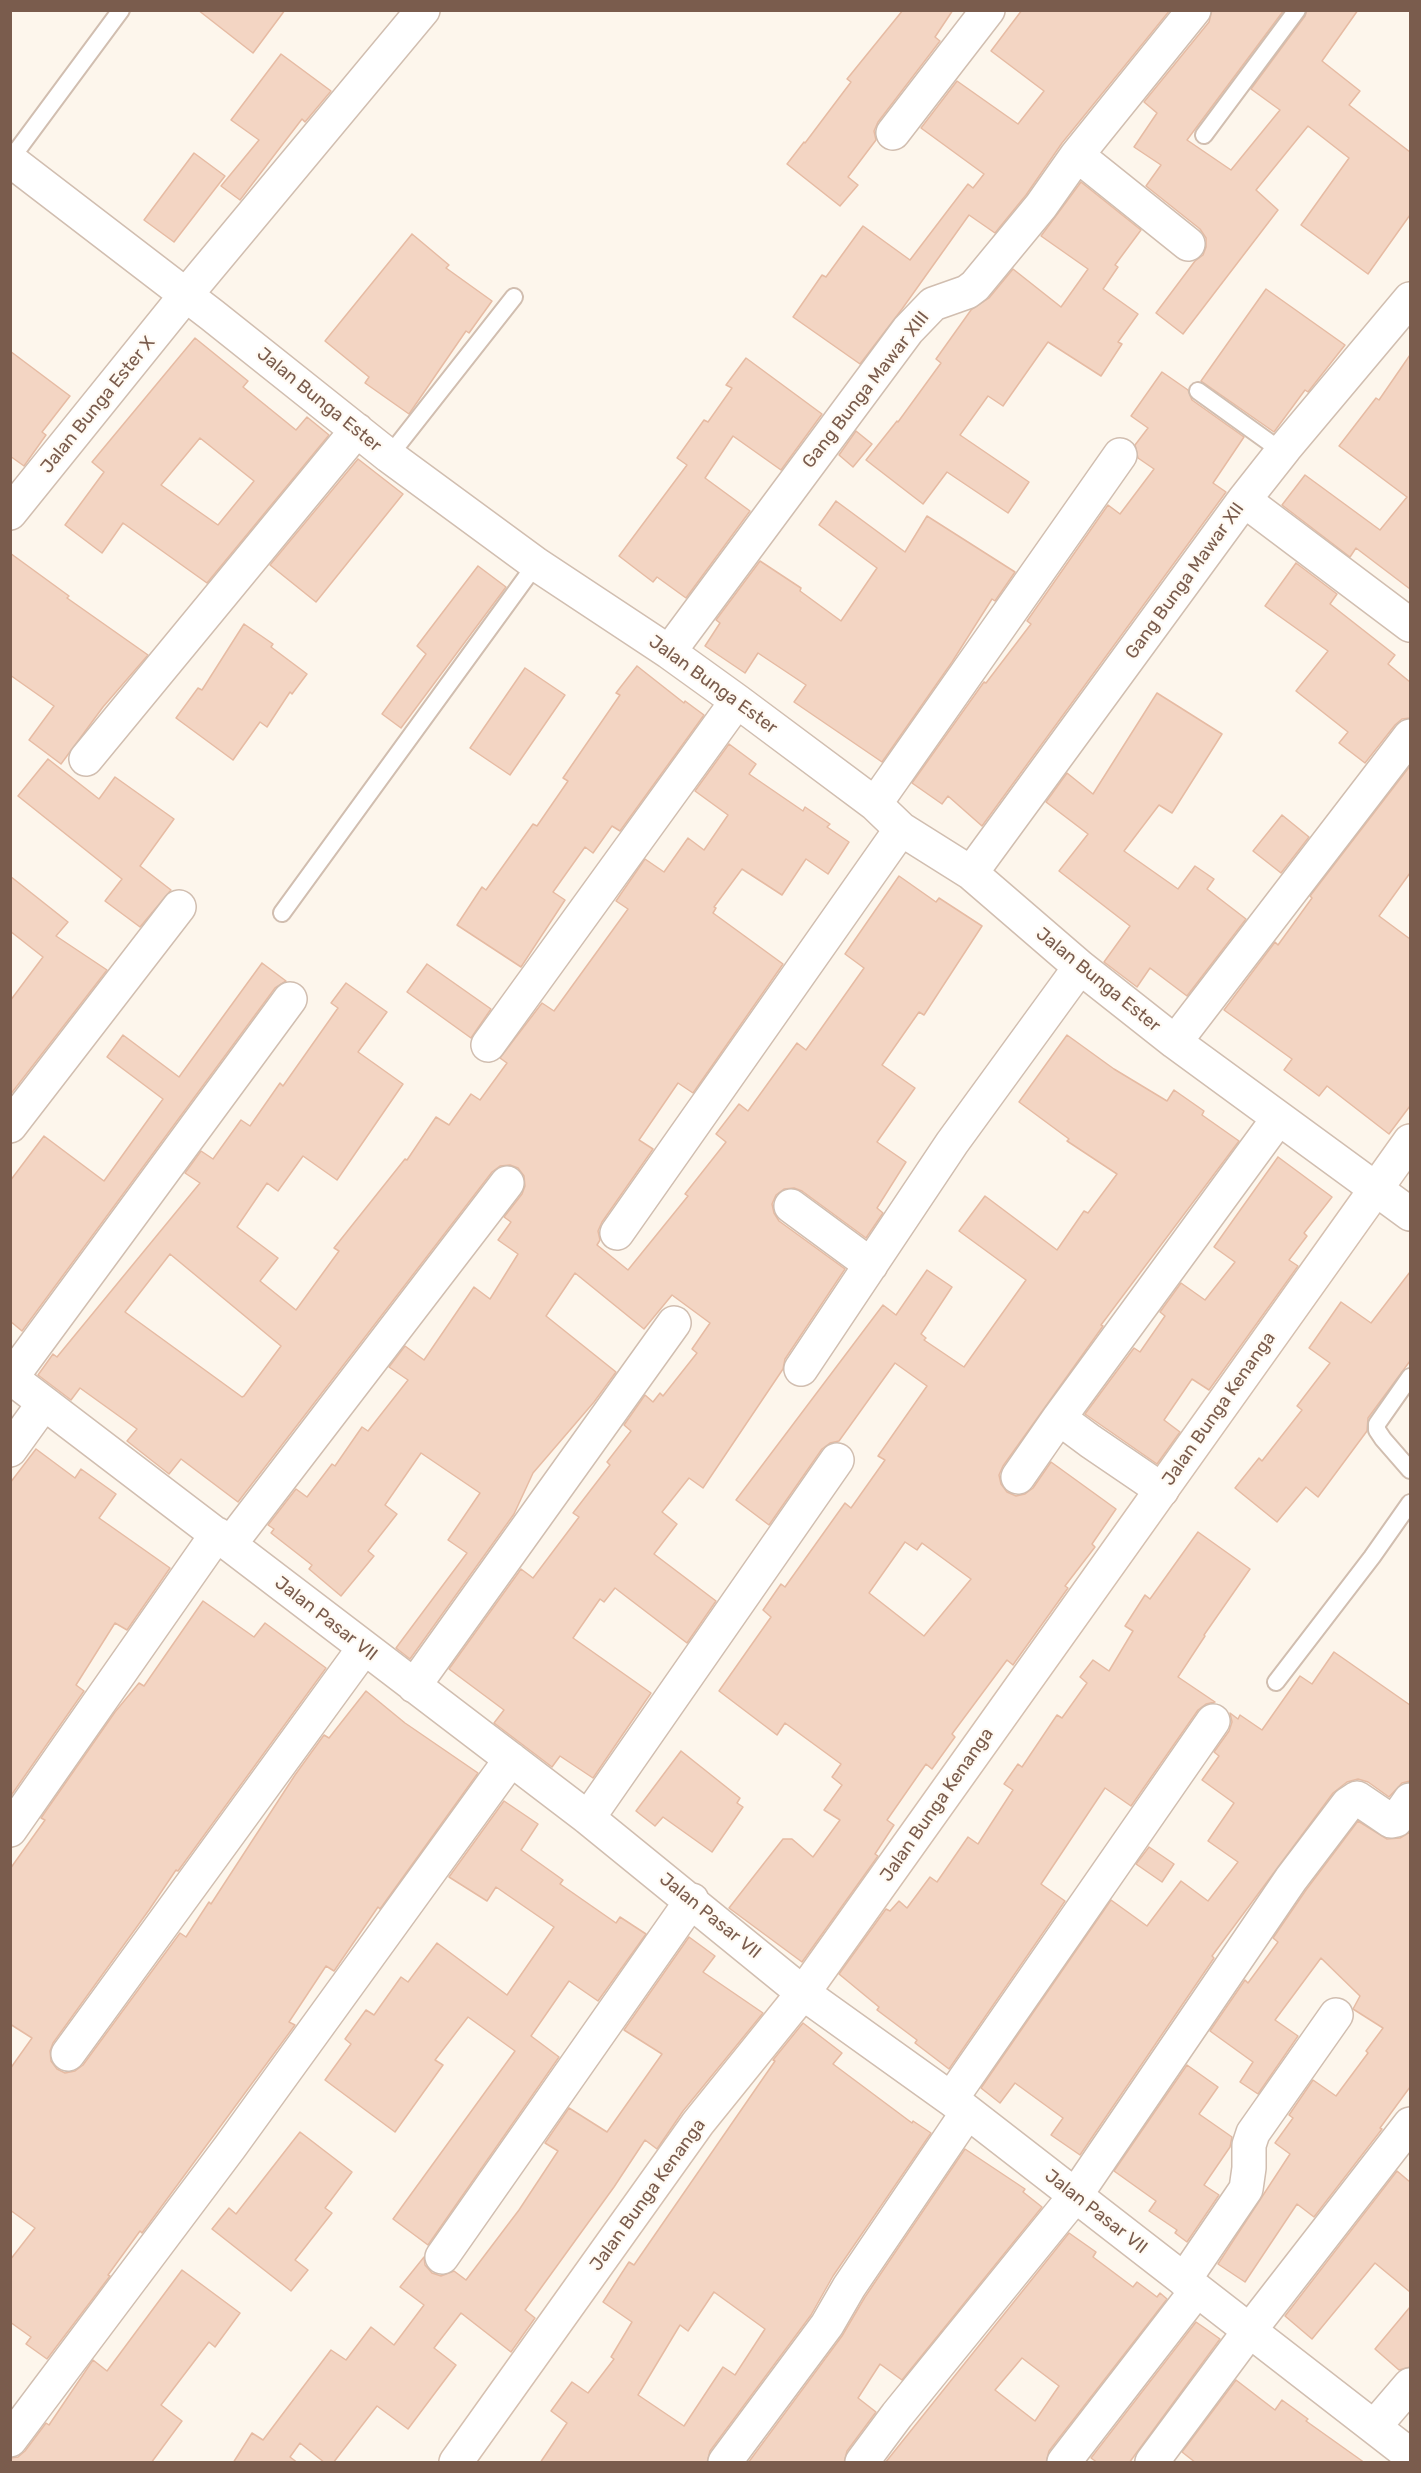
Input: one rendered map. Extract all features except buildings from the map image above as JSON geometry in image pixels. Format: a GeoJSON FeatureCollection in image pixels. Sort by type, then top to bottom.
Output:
{"type":"FeatureCollection","features":[{"type":"Feature","properties":{"kind":"street","name":"Jalan Bunga Ester X"},"geometry":{"type":"LineString","coordinates":[[10,513],[185,296],[423,10]]}},
{"type":"Feature","properties":{"kind":"street"},"geometry":{"type":"LineString","coordinates":[[893,133],[988,10]]}},
{"type":"Feature","properties":{"kind":"street","name":"Gang Bunga Mawar XIII"},"geometry":{"type":"LineString","coordinates":[[669,651],[908,330],[933,304],[967,292],[975,286],[1041,206],[1077,155],[1194,10]]}},
{"type":"Feature","properties":{"kind":"street"},"geometry":{"type":"LineString","coordinates":[[1077,155],[1188,244]]}},
{"type":"Feature","properties":{"kind":"street","name":"Jalan Bunga Ester"},"geometry":{"type":"LineString","coordinates":[[10,160],[389,456],[536,564],[669,651],[875,804],[901,829],[971,873],[1080,967],[1175,1042],[1410,1214]]}},
{"type":"Feature","properties":{"kind":"street","name":"Gang Bunga Mawar XII"},"geometry":{"type":"LineString","coordinates":[[971,873],[1244,500],[1410,299]]}},
{"type":"Feature","properties":{"kind":"street"},"geometry":{"type":"LineString","coordinates":[[86,759],[357,430]]}},
{"type":"Feature","properties":{"kind":"street"},"geometry":{"type":"LineString","coordinates":[[875,804],[1120,455]]}},
{"type":"Feature","properties":{"kind":"street"},"geometry":{"type":"LineString","coordinates":[[1244,500],[1410,625]]}},
{"type":"Feature","properties":{"kind":"street"},"geometry":{"type":"LineString","coordinates":[[488,1045],[737,701]]}},
{"type":"Feature","properties":{"kind":"street"},"geometry":{"type":"LineString","coordinates":[[1175,1042],[1410,736]]}},
{"type":"Feature","properties":{"kind":"street"},"geometry":{"type":"LineString","coordinates":[[617,1233],[901,829]]}},
{"type":"Feature","properties":{"kind":"street"},"geometry":{"type":"LineString","coordinates":[[10,1126],[179,907]]}},
{"type":"Feature","properties":{"kind":"street"},"geometry":{"type":"LineString","coordinates":[[801,1369],[952,1143],[1080,967]]}},
{"type":"Feature","properties":{"kind":"street"},"geometry":{"type":"LineString","coordinates":[[11,1378],[290,999]]}},
{"type":"Feature","properties":{"kind":"street"},"geometry":{"type":"LineString","coordinates":[[1018,1477],[1278,1119]]}},
{"type":"Feature","properties":{"kind":"street","name":"Jalan Bunga Kenanga"},"geometry":{"type":"LineString","coordinates":[[456,2463],[698,2123],[803,1993],[1410,1141]]}},
{"type":"Feature","properties":{"kind":"street"},"geometry":{"type":"LineString","coordinates":[[10,1830],[223,1539],[507,1183]]}},
{"type":"Feature","properties":{"kind":"street"},"geometry":{"type":"LineString","coordinates":[[791,1206],[871,1265]]}},
{"type":"Feature","properties":{"kind":"street"},"geometry":{"type":"LineString","coordinates":[[414,1686],[674,1323]]}},
{"type":"Feature","properties":{"kind":"street","name":"Jalan Pasar VII"},"geometry":{"type":"LineString","coordinates":[[11,1378],[588,1818],[692,1900],[803,1993],[959,2106],[1250,2330],[1374,2427],[1403,2456]]}},
{"type":"Feature","properties":{"kind":"street"},"geometry":{"type":"LineString","coordinates":[[10,1450],[44,1403]]}},
{"type":"Feature","properties":{"kind":"street"},"geometry":{"type":"LineString","coordinates":[[1059,1418],[1090,1442],[1162,1490]]}},
{"type":"Feature","properties":{"kind":"street"},"geometry":{"type":"LineString","coordinates":[[588,1818],[837,1460]]}},
{"type":"Feature","properties":{"kind":"street"},"geometry":{"type":"LineString","coordinates":[[68,2054],[364,1648]]}},
{"type":"Feature","properties":{"kind":"street"},"geometry":{"type":"LineString","coordinates":[[725,2463],[827,2325],[959,2106],[1213,1721]]}},
{"type":"Feature","properties":{"kind":"street"},"geometry":{"type":"LineString","coordinates":[[10,2440],[223,2157],[511,1759]]}},
{"type":"Feature","properties":{"kind":"street"},"geometry":{"type":"LineString","coordinates":[[862,2463],[897,2415],[1075,2196],[1291,1879],[1348,1804],[1357,1798],[1391,1821],[1396,1820],[1410,1800]]}},
{"type":"Feature","properties":{"kind":"street"},"geometry":{"type":"LineString","coordinates":[[442,2257],[692,1900]]}},
{"type":"Feature","properties":{"kind":"street"},"geometry":{"type":"LineString","coordinates":[[1064,2463],[1190,2285],[1246,2189],[1249,2145],[1253,2133],[1336,2015]]}},
{"type":"Feature","properties":{"kind":"street"},"geometry":{"type":"LineString","coordinates":[[1152,2463],[1250,2330],[1410,2124]]}},
{"type":"Feature","properties":{"kind":"street"},"geometry":{"type":"LineString","coordinates":[[1374,2427],[1410,2385]]}},
{"type":"Feature","properties":{"kind":"lane"},"geometry":{"type":"LineString","coordinates":[[10,160],[121,10]]}},
{"type":"Feature","properties":{"kind":"lane"},"geometry":{"type":"LineString","coordinates":[[1204,135],[1297,10]]}},
{"type":"Feature","properties":{"kind":"lane"},"geometry":{"type":"LineString","coordinates":[[389,456],[514,297]]}},
{"type":"Feature","properties":{"kind":"lane"},"geometry":{"type":"LineString","coordinates":[[1198,391],[1273,445],[1285,448]]}},
{"type":"Feature","properties":{"kind":"lane"},"geometry":{"type":"LineString","coordinates":[[282,913],[536,564]]}},
{"type":"Feature","properties":{"kind":"lane"},"geometry":{"type":"LineString","coordinates":[[1410,1377],[1377,1424],[1377,1430],[1383,1439],[1410,1470]]}},
{"type":"Feature","properties":{"kind":"lane"},"geometry":{"type":"LineString","coordinates":[[1276,1682],[1372,1557],[1410,1503]]}}]}
